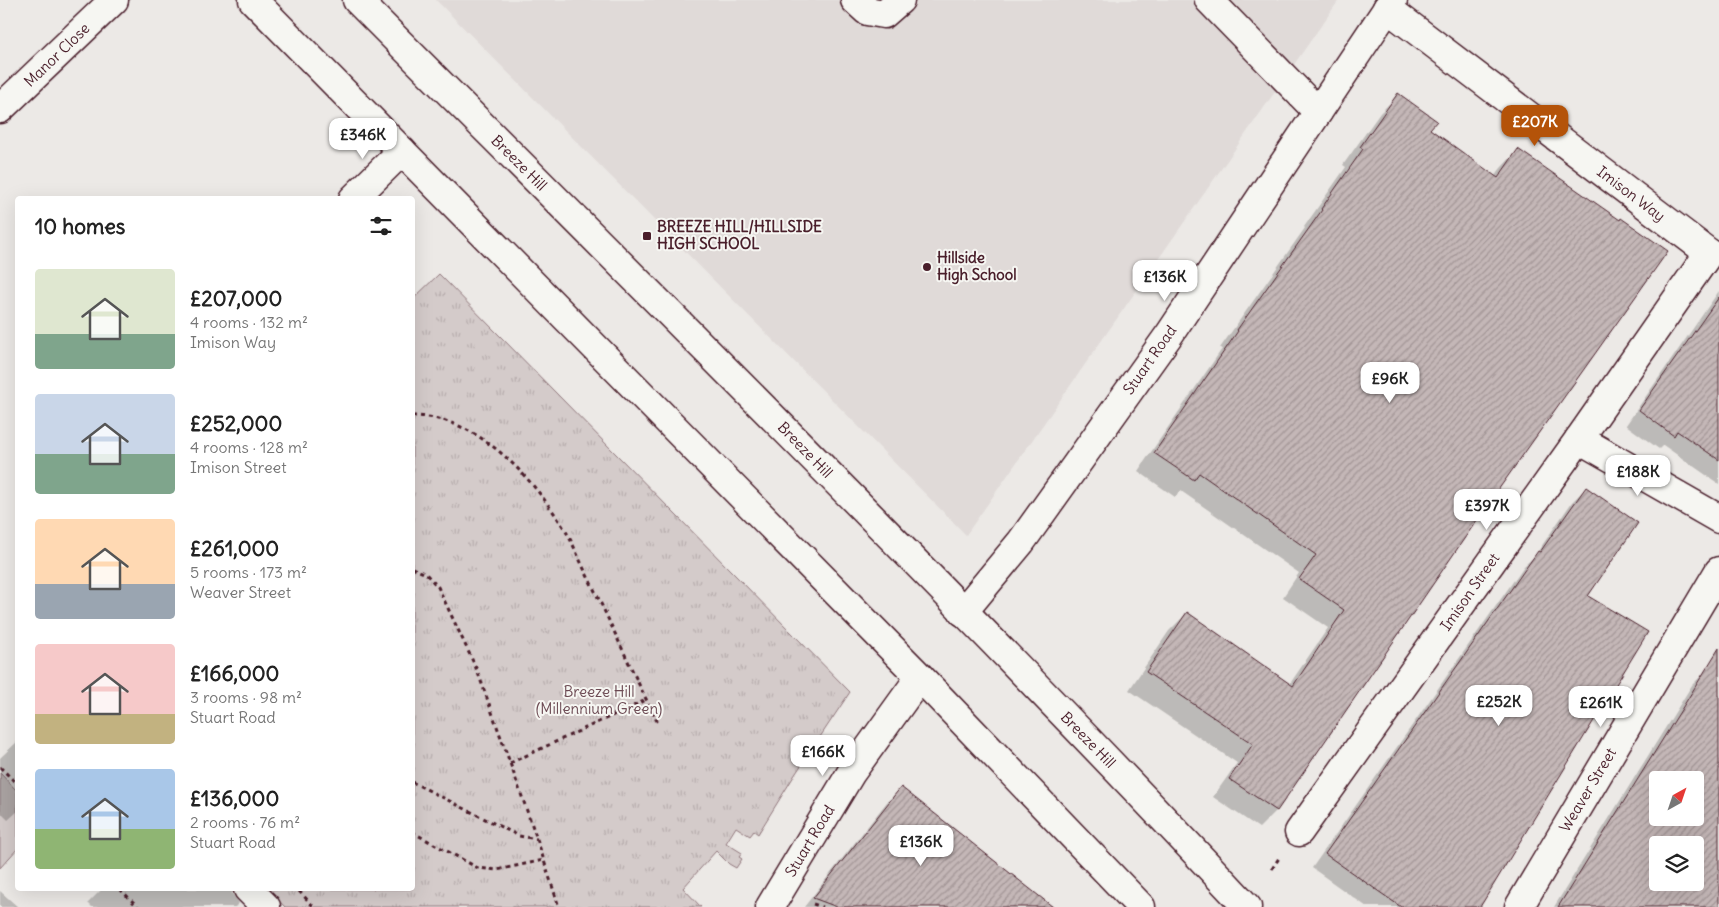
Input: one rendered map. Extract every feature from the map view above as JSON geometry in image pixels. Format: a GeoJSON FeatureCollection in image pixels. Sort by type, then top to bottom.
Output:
{"type":"FeatureCollection","features":[{"type":"Feature","properties":{"kind":"main road","name":"Manor Close"},"geometry":{"type":"LineString","coordinates":[[0,109],[114,0]]}},
{"type":"Feature","properties":{"kind":"main road"},"geometry":{"type":"LineString","coordinates":[[253,0],[920,677],[1141,907]]}},
{"type":"Feature","properties":{"kind":"main road","name":"Breeze Hill"},"geometry":{"type":"LineString","coordinates":[[357,0],[766,410],[964,612],[1247,907]]}},
{"type":"Feature","properties":{"kind":"main road"},"geometry":{"type":"LineString","coordinates":[[855,0],[867,11],[884,14],[900,0]]}},
{"type":"Feature","properties":{"kind":"main road"},"geometry":{"type":"LineString","coordinates":[[1209,0],[1318,112]]}},
{"type":"Feature","properties":{"kind":"main road","name":"Stuart Road"},"geometry":{"type":"LineString","coordinates":[[964,612],[1021,542],[1168,335],[1390,4]]}},
{"type":"Feature","properties":{"kind":"main road","name":"Imison Way"},"geometry":{"type":"LineString","coordinates":[[1390,4],[1714,250]]}},
{"type":"Feature","properties":{"kind":"main road"},"geometry":{"type":"LineString","coordinates":[[356,196],[402,151]]}},
{"type":"Feature","properties":{"kind":"main road","name":"Imison Street"},"geometry":{"type":"LineString","coordinates":[[1299,832],[1714,250]]}},
{"type":"Feature","properties":{"kind":"main road"},"geometry":{"type":"LineString","coordinates":[[1579,439],[1719,519]]}},
{"type":"Feature","properties":{"kind":"main road","name":"Weaver Street"},"geometry":{"type":"LineString","coordinates":[[1518,907],[1719,571]]}},
{"type":"Feature","properties":{"kind":"main road","name":"Stuart Road"},"geometry":{"type":"LineString","coordinates":[[770,907],[851,773],[920,677]]}},
{"type":"Feature","properties":{"kind":"main road"},"geometry":{"type":"LineString","coordinates":[[250,891],[266,907]]}},
{"type":"Feature","properties":{"kind":"path"},"geometry":{"type":"LineString","coordinates":[[415,416],[429,416],[452,423],[476,434],[501,452],[530,482],[563,526],[658,723]]}},
{"type":"Feature","properties":{"kind":"path"},"geometry":{"type":"LineString","coordinates":[[415,569],[426,574],[438,587],[477,670],[538,839],[560,907]]}},
{"type":"Feature","properties":{"kind":"path"},"geometry":{"type":"LineString","coordinates":[[510,763],[646,700]]}},
{"type":"Feature","properties":{"kind":"path"},"geometry":{"type":"LineString","coordinates":[[0,767],[15,781]]}},
{"type":"Feature","properties":{"kind":"path"},"geometry":{"type":"LineString","coordinates":[[415,784],[519,836],[538,839]]}},
{"type":"Feature","properties":{"kind":"path"},"geometry":{"type":"LineString","coordinates":[[415,834],[478,868],[497,870],[544,860]]}},
{"type":"Feature","properties":{"kind":"path"},"geometry":{"type":"LineString","coordinates":[[122,891],[138,907]]}},
{"type":"Feature","properties":{"kind":"path"},"geometry":{"type":"LineString","coordinates":[[299,891],[314,907]]}},
{"type":"Feature","properties":{"kind":"shaded area","name":"Hillside High School"},"geometry":{"type":"Polygon","coordinates":[[[436,0],[1339,0],[966,535],[436,0]]]}},
{"type":"Feature","properties":{"kind":"green space","name":"Breeze Hill (Millennium Green)"},"geometry":{"type":"Polygon","coordinates":[[[439,274],[850,692],[758,834],[754,831],[750,836],[736,827],[726,843],[742,853],[739,857],[742,859],[736,868],[716,851],[683,888],[701,907],[285,907],[270,891],[415,891],[415,297],[439,274]]]}},
{"type":"Feature","properties":{"kind":"green space"},"geometry":{"type":"Polygon","coordinates":[[[0,773],[15,789],[15,851],[0,868],[0,773]]]}},
{"type":"Feature","properties":{"kind":"building"},"geometry":{"type":"Polygon","coordinates":[[[1398,93],[1437,121],[1430,129],[1498,178],[1518,149],[1668,251],[1486,507],[1277,811],[1229,779],[1253,744],[1146,672],[1187,612],[1293,686],[1344,610],[1299,579],[1316,555],[1199,473],[1194,480],[1154,453],[1237,330],[1322,210],[1363,149],[1360,147],[1398,93]]]}},
{"type":"Feature","properties":{"kind":"building"},"geometry":{"type":"Polygon","coordinates":[[[1719,297],[1719,460],[1677,431],[1674,436],[1639,410],[1719,297]]]}},
{"type":"Feature","properties":{"kind":"building"},"geometry":{"type":"Polygon","coordinates":[[[1586,487],[1638,523],[1588,596],[1648,632],[1480,907],[1401,907],[1325,854],[1538,551],[1540,552],[1586,487]]]}},
{"type":"Feature","properties":{"kind":"building"},"geometry":{"type":"Polygon","coordinates":[[[1719,648],[1719,907],[1558,907],[1681,710],[1719,648]]]}},
{"type":"Feature","properties":{"kind":"building"},"geometry":{"type":"Polygon","coordinates":[[[901,787],[1053,907],[837,907],[813,898],[901,787]]]}},
{"type":"Feature","properties":{"kind":"place","name":"BREEZE HILL/HILLSIDE HIGH SCHOOL"},"geometry":{"type":"Point","coordinates":[647,236]}},
{"type":"Feature","properties":{"kind":"place","name":"Hillside High School"},"geometry":{"type":"Point","coordinates":[927,267]}}]}
